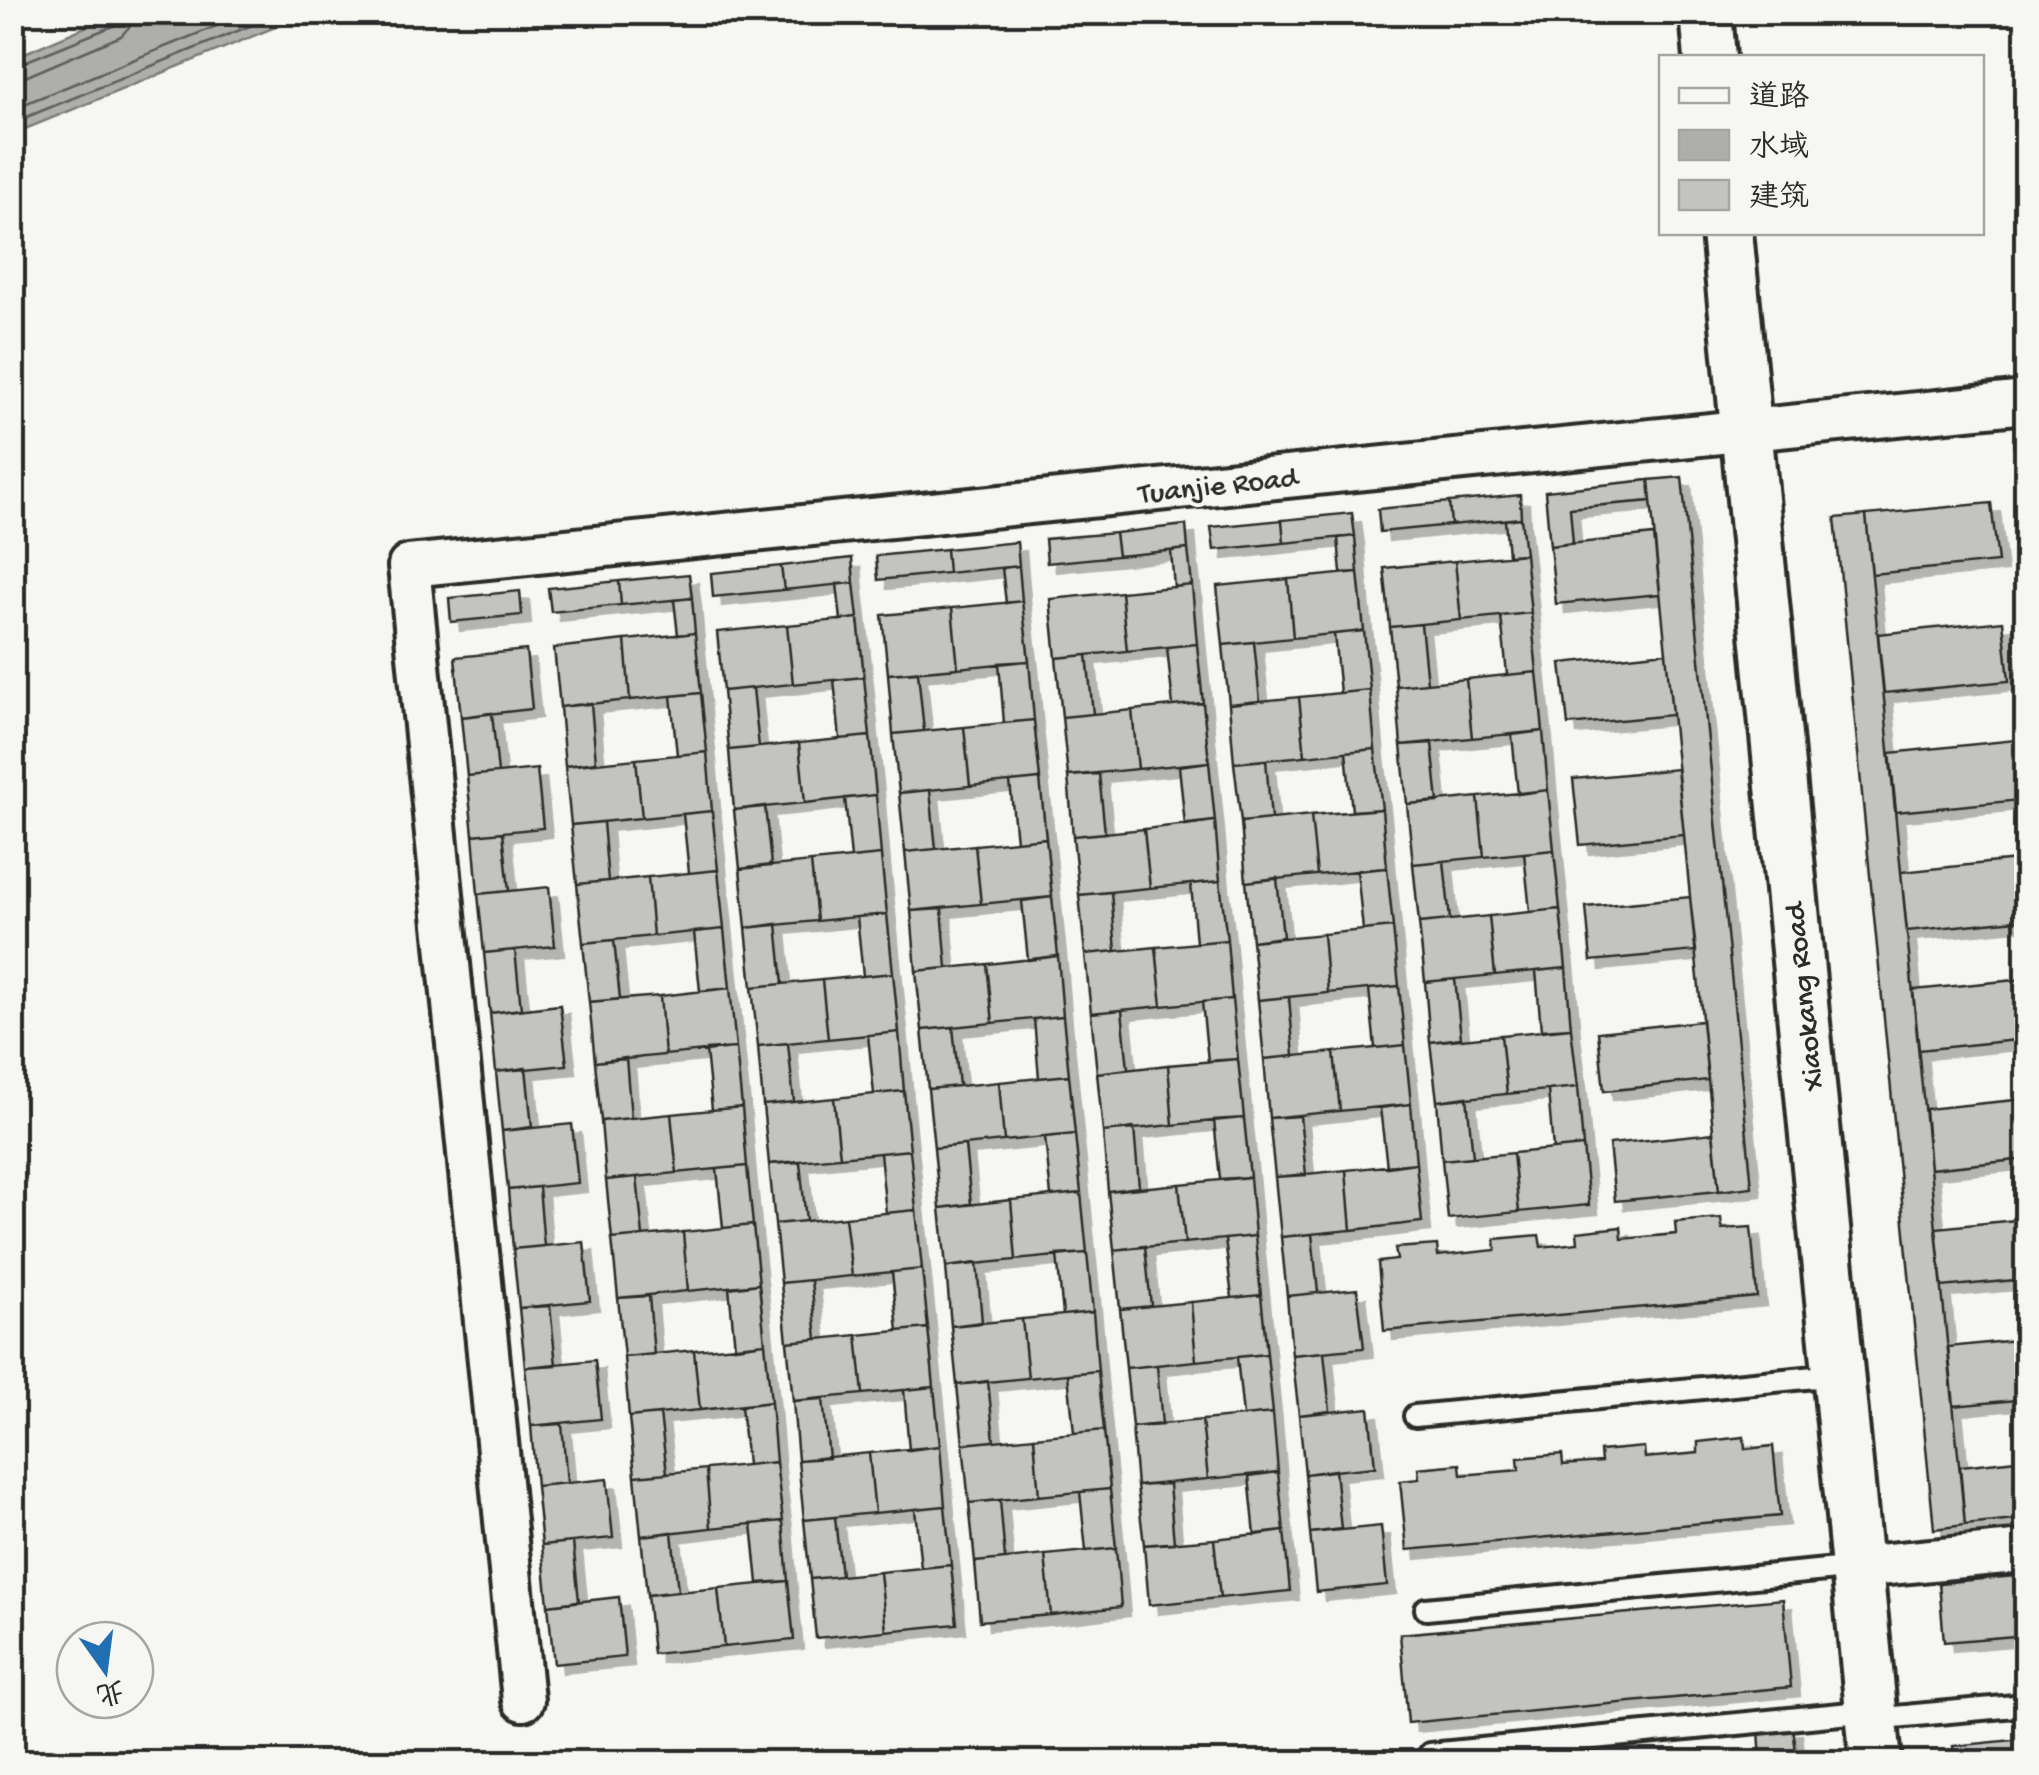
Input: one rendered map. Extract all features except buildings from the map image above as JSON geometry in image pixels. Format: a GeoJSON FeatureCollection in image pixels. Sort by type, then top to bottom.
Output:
{"type":"FeatureCollection","features":[{"type":"Feature","properties":{"kind":"street"},"geometry":{"type":"LineString","coordinates":[[1706,12],[1710,55]]}},
{"type":"Feature","properties":{"kind":"street","name":"Xiaokang Road"},"geometry":{"type":"LineString","coordinates":[[1727,235],[1873,1731]]}},
{"type":"Feature","properties":{"kind":"street","name":"Tuanjie Road"},"geometry":{"type":"LineString","coordinates":[[522,1700],[409,566],[2019,403]]}},
{"type":"Feature","properties":{"kind":"street"},"geometry":{"type":"LineString","coordinates":[[1857,1567],[2026,1550]]}},
{"type":"Feature","properties":{"kind":"lane"},"geometry":{"type":"LineString","coordinates":[[1415,1416],[1838,1374]]}},
{"type":"Feature","properties":{"kind":"lane"},"geometry":{"type":"LineString","coordinates":[[1426,1610],[1857,1567]]}},
{"type":"Feature","properties":{"kind":"lane"},"geometry":{"type":"LineString","coordinates":[[1430,1754],[1873,1731],[2026,1705]]}},
{"type":"Feature","properties":{"kind":"path"},"geometry":{"type":"LineString","coordinates":[[2019,403],[2026,559]]}},
{"type":"Feature","properties":{"kind":"water"},"geometry":{"type":"Polygon","coordinates":[[[120,12],[310,13],[13,134],[13,58],[120,12]]]}}]}
